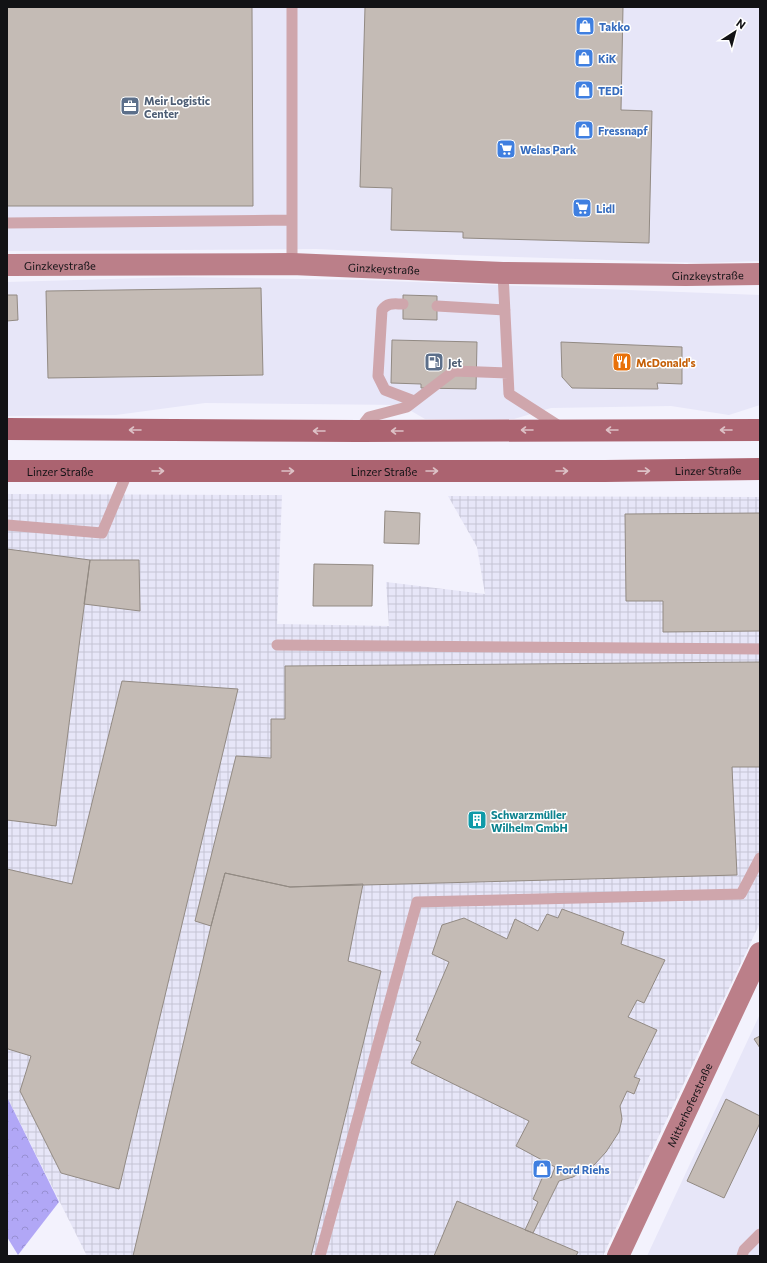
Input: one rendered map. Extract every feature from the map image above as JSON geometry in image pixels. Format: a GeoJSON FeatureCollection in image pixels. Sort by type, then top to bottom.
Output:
{"type":"FeatureCollection","features":[{"type":"Feature","properties":{"kind":"main road"},"geometry":{"type":"LineString","coordinates":[[7,429],[358,431],[760,430]]}},
{"type":"Feature","properties":{"kind":"main road","name":"Linzer Straße"},"geometry":{"type":"LineString","coordinates":[[7,471],[604,472],[760,469]]}},
{"type":"Feature","properties":{"kind":"street","name":"Ginzkeystraße"},"geometry":{"type":"LineString","coordinates":[[7,265],[292,264],[503,272],[686,275],[760,274]]}},
{"type":"Feature","properties":{"kind":"street","name":"Mitterhoferstraße"},"geometry":{"type":"LineString","coordinates":[[618,1256],[760,953]]}},
{"type":"Feature","properties":{"kind":"lane"},"geometry":{"type":"LineString","coordinates":[[292,7],[292,264]]}},
{"type":"Feature","properties":{"kind":"lane"},"geometry":{"type":"LineString","coordinates":[[7,223],[292,220]]}},
{"type":"Feature","properties":{"kind":"lane"},"geometry":{"type":"LineString","coordinates":[[503,272],[509,394],[566,430]]}},
{"type":"Feature","properties":{"kind":"lane"},"geometry":{"type":"LineString","coordinates":[[403,304],[389,303],[382,310],[378,376],[385,390],[414,401]]}},
{"type":"Feature","properties":{"kind":"lane"},"geometry":{"type":"LineString","coordinates":[[437,306],[506,310]]}},
{"type":"Feature","properties":{"kind":"lane"},"geometry":{"type":"LineString","coordinates":[[358,431],[370,417],[407,407],[454,370],[508,373]]}},
{"type":"Feature","properties":{"kind":"lane"},"geometry":{"type":"LineString","coordinates":[[7,525],[102,533],[128,471]]}},
{"type":"Feature","properties":{"kind":"lane"},"geometry":{"type":"LineString","coordinates":[[277,645],[760,649]]}},
{"type":"Feature","properties":{"kind":"lane"},"geometry":{"type":"LineString","coordinates":[[320,1256],[417,902],[741,894],[760,858]]}},
{"type":"Feature","properties":{"kind":"lane"},"geometry":{"type":"LineString","coordinates":[[742,1256],[744,1250],[760,1234]]}},
{"type":"Feature","properties":{"kind":"shaded area"},"geometry":{"type":"Polygon","coordinates":[[[7,7],[760,7],[760,261],[702,263],[316,249],[7,251],[7,7]]]}},
{"type":"Feature","properties":{"kind":"shaded area"},"geometry":{"type":"Polygon","coordinates":[[[180,277],[363,280],[760,295],[760,405],[729,415],[671,406],[551,408],[514,419],[425,419],[401,405],[205,403],[116,415],[7,416],[7,282],[180,277]]]}},
{"type":"Feature","properties":{"kind":"shaded area"},"geometry":{"type":"Polygon","coordinates":[[[7,494],[282,495],[277,624],[389,626],[386,582],[485,594],[477,547],[448,496],[760,497],[760,923],[603,1256],[87,1256],[7,1097],[7,494]]]}},
{"type":"Feature","properties":{"kind":"shaded area"},"geometry":{"type":"Polygon","coordinates":[[[760,1014],[760,1256],[647,1256],[760,1014]]]}},
{"type":"Feature","properties":{"kind":"green space"},"geometry":{"type":"Polygon","coordinates":[[[7,1097],[59,1202],[18,1255],[7,1237],[7,1097]]]}},
{"type":"Feature","properties":{"kind":"building","name":"Meir Logistic Center"},"geometry":{"type":"Polygon","coordinates":[[[7,7],[252,7],[253,206],[7,206],[7,7]]]}},
{"type":"Feature","properties":{"kind":"building","name":"Welas Park"},"geometry":{"type":"Polygon","coordinates":[[[365,7],[623,7],[621,110],[652,111],[649,243],[463,238],[463,232],[391,230],[392,188],[360,187],[365,7]]]}},
{"type":"Feature","properties":{"kind":"building"},"geometry":{"type":"Polygon","coordinates":[[[261,288],[263,375],[48,378],[46,291],[261,288]]]}},
{"type":"Feature","properties":{"kind":"building"},"geometry":{"type":"Polygon","coordinates":[[[7,295],[17,295],[18,320],[7,321],[7,295]]]}},
{"type":"Feature","properties":{"kind":"building"},"geometry":{"type":"Polygon","coordinates":[[[403,295],[437,296],[437,320],[403,319],[403,295]]]}},
{"type":"Feature","properties":{"kind":"building","name":"Jet"},"geometry":{"type":"Polygon","coordinates":[[[392,340],[477,342],[476,389],[421,388],[421,384],[391,383],[392,340]]]}},
{"type":"Feature","properties":{"kind":"building","name":"McDonald's"},"geometry":{"type":"Polygon","coordinates":[[[561,342],[682,347],[682,384],[657,383],[658,389],[572,388],[562,377],[561,342]]]}},
{"type":"Feature","properties":{"kind":"building"},"geometry":{"type":"Polygon","coordinates":[[[385,511],[420,513],[419,544],[384,543],[385,511]]]}},
{"type":"Feature","properties":{"kind":"building"},"geometry":{"type":"Polygon","coordinates":[[[760,513],[760,631],[663,632],[663,601],[626,601],[625,514],[760,513]]]}},
{"type":"Feature","properties":{"kind":"building"},"geometry":{"type":"Polygon","coordinates":[[[7,549],[90,560],[56,826],[7,820],[7,549]]]}},
{"type":"Feature","properties":{"kind":"building"},"geometry":{"type":"Polygon","coordinates":[[[90,560],[139,560],[140,611],[84,604],[90,560]]]}},
{"type":"Feature","properties":{"kind":"building"},"geometry":{"type":"Polygon","coordinates":[[[314,564],[373,565],[372,606],[313,606],[314,564]]]}},
{"type":"Feature","properties":{"kind":"building","name":"Schwarzmüller Wilhelm GmbH"},"geometry":{"type":"Polygon","coordinates":[[[760,662],[760,767],[732,767],[737,875],[290,887],[225,873],[211,926],[195,921],[236,756],[271,758],[271,719],[285,719],[285,666],[760,662]]]}},
{"type":"Feature","properties":{"kind":"building"},"geometry":{"type":"Polygon","coordinates":[[[122,681],[238,689],[119,1189],[61,1173],[20,1091],[31,1056],[8,1049],[7,1047],[7,869],[72,884],[122,681]]]}},
{"type":"Feature","properties":{"kind":"building"},"geometry":{"type":"Polygon","coordinates":[[[225,873],[290,887],[363,884],[348,961],[381,971],[311,1256],[133,1256],[211,926],[225,873]]]}},
{"type":"Feature","properties":{"kind":"building"},"geometry":{"type":"Polygon","coordinates":[[[562,909],[624,932],[621,944],[665,960],[644,1003],[637,1000],[628,1017],[657,1030],[634,1077],[640,1079],[634,1094],[627,1091],[620,1106],[622,1119],[619,1132],[606,1152],[594,1165],[573,1177],[559,1181],[533,1233],[525,1230],[538,1202],[533,1199],[544,1174],[551,1178],[555,1167],[516,1146],[529,1121],[411,1063],[421,1042],[416,1040],[449,962],[432,954],[442,925],[464,918],[507,939],[515,919],[538,931],[547,914],[558,918],[562,909]]]}},
{"type":"Feature","properties":{"kind":"building"},"geometry":{"type":"Polygon","coordinates":[[[760,1036],[760,1048],[754,1039],[760,1036]]]}},
{"type":"Feature","properties":{"kind":"building"},"geometry":{"type":"Polygon","coordinates":[[[726,1099],[760,1116],[760,1123],[724,1198],[687,1181],[726,1099]]]}},
{"type":"Feature","properties":{"kind":"building"},"geometry":{"type":"Polygon","coordinates":[[[457,1201],[578,1252],[576,1256],[434,1256],[457,1201]]]}},
{"type":"Feature","properties":{"kind":"place","name":"Takko"},"geometry":{"type":"Point","coordinates":[585,26]}},
{"type":"Feature","properties":{"kind":"place","name":"KiK"},"geometry":{"type":"Point","coordinates":[584,58]}},
{"type":"Feature","properties":{"kind":"place","name":"TEDi"},"geometry":{"type":"Point","coordinates":[584,90]}},
{"type":"Feature","properties":{"kind":"place","name":"Meir Logistic Center"},"geometry":{"type":"Point","coordinates":[130,106]}},
{"type":"Feature","properties":{"kind":"place","name":"Fressnapf"},"geometry":{"type":"Point","coordinates":[584,130]}},
{"type":"Feature","properties":{"kind":"place","name":"Welas Park"},"geometry":{"type":"Point","coordinates":[506,149]}},
{"type":"Feature","properties":{"kind":"place","name":"Lidl"},"geometry":{"type":"Point","coordinates":[582,208]}},
{"type":"Feature","properties":{"kind":"place","name":"Jet"},"geometry":{"type":"Point","coordinates":[434,362]}},
{"type":"Feature","properties":{"kind":"place","name":"McDonald's"},"geometry":{"type":"Point","coordinates":[622,362]}},
{"type":"Feature","properties":{"kind":"place","name":"Schwarzmüller Wilhelm GmbH"},"geometry":{"type":"Point","coordinates":[477,820]}},
{"type":"Feature","properties":{"kind":"place","name":"Ford Riehs"},"geometry":{"type":"Point","coordinates":[542,1169]}}]}
